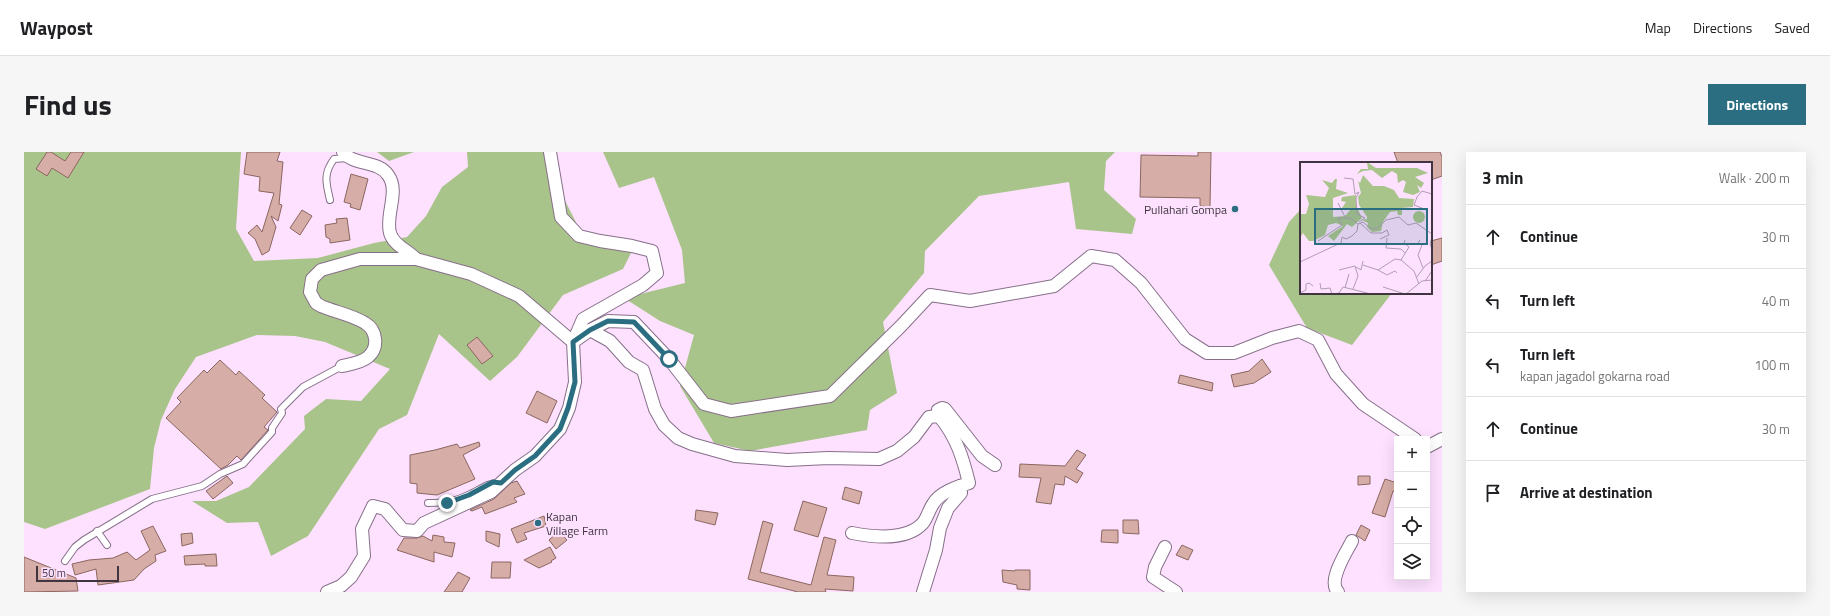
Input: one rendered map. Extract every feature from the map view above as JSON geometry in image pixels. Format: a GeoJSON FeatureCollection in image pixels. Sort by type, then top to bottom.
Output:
{"type":"FeatureCollection","features":[{"type":"Feature","properties":{"kind":"street"},"geometry":{"type":"LineString","coordinates":[[327,592],[340,586],[351,577],[364,556],[362,529],[373,506],[385,509],[402,530],[417,531],[424,522],[491,492],[515,470],[535,456],[560,429],[568,408],[575,382],[573,342],[583,319],[643,285],[657,273],[652,251],[579,236],[561,217],[550,152]]}},
{"type":"Feature","properties":{"kind":"street"},"geometry":{"type":"LineString","coordinates":[[346,155],[384,169],[389,176],[392,184],[389,214],[390,234],[399,246],[411,253],[416,258]]}},
{"type":"Feature","properties":{"kind":"street"},"geometry":{"type":"LineString","coordinates":[[573,342],[590,330],[608,321],[634,322],[669,359],[704,404],[731,411],[830,396],[901,326],[930,294],[970,301],[1054,286],[1091,256],[1115,260],[1141,284],[1186,339],[1207,353],[1234,354],[1272,338],[1299,331],[1318,340],[1336,374],[1363,404],[1411,436]]}},
{"type":"Feature","properties":{"kind":"street"},"geometry":{"type":"LineString","coordinates":[[342,366],[368,358],[375,346],[373,332],[364,322],[316,303],[310,292],[312,279],[321,270],[360,259],[416,258],[471,274],[519,296],[573,342]]}},
{"type":"Feature","properties":{"kind":"street"},"geometry":{"type":"LineString","coordinates":[[590,330],[610,341],[629,362],[642,370],[655,409],[664,425],[678,438],[692,444],[735,456],[787,460],[828,458],[879,459],[897,451],[914,437],[929,417],[939,416]]}},
{"type":"Feature","properties":{"kind":"street"},"geometry":{"type":"LineString","coordinates":[[852,533],[871,537],[889,537],[917,528],[927,517],[933,503],[943,494],[970,483],[962,456],[953,434],[939,416],[938,410],[942,408],[945,409],[982,456],[995,465]]}},
{"type":"Feature","properties":{"kind":"street"},"geometry":{"type":"LineString","coordinates":[[1430,445],[1442,439]]}},
{"type":"Feature","properties":{"kind":"street"},"geometry":{"type":"LineString","coordinates":[[923,592],[936,550],[940,528],[948,508],[961,493],[960,486]]}},
{"type":"Feature","properties":{"kind":"street"},"geometry":{"type":"LineString","coordinates":[[1338,592],[1335,589],[1334,577],[1352,541]]}},
{"type":"Feature","properties":{"kind":"street"},"geometry":{"type":"LineString","coordinates":[[1165,547],[1155,567],[1153,577],[1176,592]]}},
{"type":"Feature","properties":{"kind":"lane"},"geometry":{"type":"LineString","coordinates":[[330,200],[326,180],[328,168],[334,160],[346,155]]}},
{"type":"Feature","properties":{"kind":"lane"},"geometry":{"type":"LineString","coordinates":[[65,561],[75,547],[97,531],[152,499],[202,486],[220,474],[243,464],[272,432],[272,428],[282,413],[281,408],[303,387],[342,366]]}},
{"type":"Feature","properties":{"kind":"lane"},"geometry":{"type":"LineString","coordinates":[[428,503],[447,503],[469,495],[493,482],[501,483]]}},
{"type":"Feature","properties":{"kind":"lane"},"geometry":{"type":"LineString","coordinates":[[97,531],[107,545]]}},
{"type":"Feature","properties":{"kind":"green space"},"geometry":{"type":"Polygon","coordinates":[[[24,152],[241,152],[236,229],[254,261],[318,258],[374,243],[407,237],[426,216],[442,187],[468,167],[467,152],[552,152],[559,189],[582,234],[632,251],[623,269],[563,295],[517,357],[490,381],[439,334],[407,415],[379,429],[308,536],[271,556],[258,522],[227,523],[192,501],[216,501],[249,487],[305,429],[304,416],[326,399],[361,401],[390,369],[325,342],[295,336],[257,335],[196,357],[175,389],[161,420],[154,448],[150,489],[45,529],[24,522],[24,152]]]}},
{"type":"Feature","properties":{"kind":"green space"},"geometry":{"type":"Polygon","coordinates":[[[377,152],[414,152],[389,161],[377,152]]]}},
{"type":"Feature","properties":{"kind":"green space"},"geometry":{"type":"Polygon","coordinates":[[[603,152],[1115,152],[1106,161],[1104,190],[1136,219],[1132,234],[1076,229],[1069,182],[979,196],[925,251],[924,273],[883,322],[897,393],[870,410],[867,430],[750,451],[714,443],[680,386],[694,335],[660,321],[624,298],[685,283],[682,250],[654,177],[619,188],[603,152]]]}},
{"type":"Feature","properties":{"kind":"green space"},"geometry":{"type":"Polygon","coordinates":[[[1300,210],[1300,294],[1391,294],[1352,345],[1307,328],[1269,265],[1289,222],[1300,210]]]}},
{"type":"Feature","properties":{"kind":"building"},"geometry":{"type":"Polygon","coordinates":[[[47,152],[51,152],[65,161],[71,152],[84,152],[68,178],[52,168],[47,176],[36,169],[47,152]]]}},
{"type":"Feature","properties":{"kind":"building"},"geometry":{"type":"Polygon","coordinates":[[[247,152],[280,152],[277,161],[283,162],[279,204],[282,205],[278,221],[271,216],[276,227],[269,251],[262,255],[255,239],[248,233],[257,225],[262,232],[274,193],[259,191],[260,177],[244,174],[247,152]]]}},
{"type":"Feature","properties":{"kind":"building"},"geometry":{"type":"Polygon","coordinates":[[[1198,152],[1211,152],[1210,207],[1200,206],[1200,198],[1140,197],[1141,155],[1198,156],[1198,152]]]}},
{"type":"Feature","properties":{"kind":"building"},"geometry":{"type":"Polygon","coordinates":[[[1394,152],[1440,152],[1442,157],[1442,176],[1432,180],[1432,162],[1398,162],[1394,152]]]}},
{"type":"Feature","properties":{"kind":"building"},"geometry":{"type":"Polygon","coordinates":[[[351,174],[368,179],[360,210],[350,207],[351,204],[344,202],[351,174]]]}},
{"type":"Feature","properties":{"kind":"building"},"geometry":{"type":"Polygon","coordinates":[[[302,210],[312,216],[300,235],[290,228],[302,210]]]}},
{"type":"Feature","properties":{"kind":"building"},"geometry":{"type":"Polygon","coordinates":[[[347,218],[350,240],[330,243],[330,239],[326,237],[325,225],[337,223],[336,219],[347,218]]]}},
{"type":"Feature","properties":{"kind":"building"},"geometry":{"type":"Polygon","coordinates":[[[1442,238],[1442,261],[1432,265],[1432,241],[1442,238]]]}},
{"type":"Feature","properties":{"kind":"building"},"geometry":{"type":"Polygon","coordinates":[[[477,337],[493,356],[482,364],[467,345],[477,337]]]}},
{"type":"Feature","properties":{"kind":"building"},"geometry":{"type":"Polygon","coordinates":[[[1262,359],[1271,372],[1254,383],[1234,387],[1231,375],[1249,371],[1262,359]]]}},
{"type":"Feature","properties":{"kind":"building"},"geometry":{"type":"Polygon","coordinates":[[[220,360],[236,375],[239,371],[265,395],[262,398],[277,412],[264,427],[268,430],[241,460],[237,456],[228,465],[221,469],[166,418],[181,402],[177,398],[204,370],[207,373],[220,360]]]}},
{"type":"Feature","properties":{"kind":"building"},"geometry":{"type":"Polygon","coordinates":[[[1180,375],[1213,383],[1212,391],[1178,383],[1180,375]]]}},
{"type":"Feature","properties":{"kind":"building"},"geometry":{"type":"Polygon","coordinates":[[[537,391],[557,401],[547,423],[526,413],[537,391]]]}},
{"type":"Feature","properties":{"kind":"building"},"geometry":{"type":"Polygon","coordinates":[[[479,442],[480,446],[463,455],[475,479],[437,495],[417,493],[417,484],[410,483],[410,455],[457,444],[460,448],[479,442]]]}},
{"type":"Feature","properties":{"kind":"building"},"geometry":{"type":"Polygon","coordinates":[[[1077,450],[1086,455],[1076,469],[1083,473],[1077,483],[1065,476],[1064,485],[1055,484],[1051,504],[1036,502],[1041,478],[1019,477],[1020,464],[1065,466],[1077,450]]]}},
{"type":"Feature","properties":{"kind":"building"},"geometry":{"type":"Polygon","coordinates":[[[227,476],[233,483],[213,499],[206,491],[227,476]]]}},
{"type":"Feature","properties":{"kind":"building"},"geometry":{"type":"Polygon","coordinates":[[[1358,476],[1370,476],[1370,484],[1358,485],[1358,476]]]}},
{"type":"Feature","properties":{"kind":"building"},"geometry":{"type":"Polygon","coordinates":[[[1385,479],[1394,482],[1394,491],[1385,517],[1372,513],[1385,479]]]}},
{"type":"Feature","properties":{"kind":"building"},"geometry":{"type":"Polygon","coordinates":[[[517,481],[525,494],[514,498],[517,502],[485,514],[482,507],[472,511],[470,510],[494,499],[511,483],[517,481]]]}},
{"type":"Feature","properties":{"kind":"building"},"geometry":{"type":"Polygon","coordinates":[[[845,487],[862,492],[859,504],[842,499],[845,487]]]}},
{"type":"Feature","properties":{"kind":"building"},"geometry":{"type":"Polygon","coordinates":[[[803,501],[827,508],[818,537],[794,530],[803,501]]]}},
{"type":"Feature","properties":{"kind":"building"},"geometry":{"type":"Polygon","coordinates":[[[696,510],[718,513],[715,525],[695,520],[696,510]]]}},
{"type":"Feature","properties":{"kind":"building"},"geometry":{"type":"Polygon","coordinates":[[[544,516],[546,526],[524,533],[527,539],[517,543],[511,529],[544,516]]]}},
{"type":"Feature","properties":{"kind":"building"},"geometry":{"type":"Polygon","coordinates":[[[1123,520],[1138,520],[1139,534],[1123,533],[1123,520]]]}},
{"type":"Feature","properties":{"kind":"building"},"geometry":{"type":"Polygon","coordinates":[[[763,521],[773,524],[760,572],[811,585],[824,537],[836,540],[827,575],[854,577],[853,591],[825,589],[826,592],[798,592],[748,579],[763,521]]]}},
{"type":"Feature","properties":{"kind":"building"},"geometry":{"type":"Polygon","coordinates":[[[1361,525],[1370,530],[1365,541],[1356,535],[1361,525]]]}},
{"type":"Feature","properties":{"kind":"building"},"geometry":{"type":"Polygon","coordinates":[[[153,526],[166,551],[155,555],[156,561],[144,569],[134,580],[98,585],[96,569],[75,575],[72,564],[89,560],[113,558],[127,552],[136,560],[150,550],[141,531],[153,526]]]}},
{"type":"Feature","properties":{"kind":"building"},"geometry":{"type":"Polygon","coordinates":[[[1102,530],[1118,530],[1118,543],[1101,542],[1102,530]]]}},
{"type":"Feature","properties":{"kind":"building"},"geometry":{"type":"Polygon","coordinates":[[[486,531],[500,534],[499,547],[486,541],[486,531]]]}},
{"type":"Feature","properties":{"kind":"building"},"geometry":{"type":"Polygon","coordinates":[[[559,531],[567,540],[556,549],[549,540],[559,531]]]}},
{"type":"Feature","properties":{"kind":"building"},"geometry":{"type":"Polygon","coordinates":[[[192,533],[193,543],[182,546],[181,534],[192,533]]]}},
{"type":"Feature","properties":{"kind":"building"},"geometry":{"type":"Polygon","coordinates":[[[433,535],[444,537],[444,542],[455,543],[452,557],[434,552],[434,562],[397,550],[404,538],[417,538],[423,536],[432,541],[433,535]]]}},
{"type":"Feature","properties":{"kind":"building"},"geometry":{"type":"Polygon","coordinates":[[[1182,545],[1193,550],[1188,560],[1176,555],[1182,545]]]}},
{"type":"Feature","properties":{"kind":"building"},"geometry":{"type":"Polygon","coordinates":[[[550,547],[556,558],[551,561],[552,562],[539,568],[524,560],[550,547]]]}},
{"type":"Feature","properties":{"kind":"building"},"geometry":{"type":"Polygon","coordinates":[[[216,554],[217,566],[205,566],[205,564],[185,565],[184,556],[216,554]]]}},
{"type":"Feature","properties":{"kind":"building"},"geometry":{"type":"Polygon","coordinates":[[[24,557],[76,578],[78,591],[24,592],[24,557]]]}},
{"type":"Feature","properties":{"kind":"building"},"geometry":{"type":"Polygon","coordinates":[[[492,562],[511,562],[510,578],[491,578],[492,562]]]}},
{"type":"Feature","properties":{"kind":"building"},"geometry":{"type":"Polygon","coordinates":[[[1002,570],[1030,570],[1030,590],[1017,589],[1017,585],[1003,582],[1002,570]]]}},
{"type":"Feature","properties":{"kind":"building"},"geometry":{"type":"Polygon","coordinates":[[[458,572],[470,578],[462,592],[444,592],[458,572]]]}},
{"type":"Feature","properties":{"kind":"place","name":"Pullahari Gompa"},"geometry":{"type":"Point","coordinates":[1235,209]}},
{"type":"Feature","properties":{"kind":"place","name":"Kapan Village Farm"},"geometry":{"type":"Point","coordinates":[538,523]}},
{"type":"Feature","properties":{"kind":"route"},"geometry":{"type":"LineString","coordinates":[[447,503],[469,495],[493,482],[501,483],[515,470],[535,456],[560,429],[568,408],[575,382],[573,342],[590,330],[608,321],[634,322],[669,359]]}}]}
